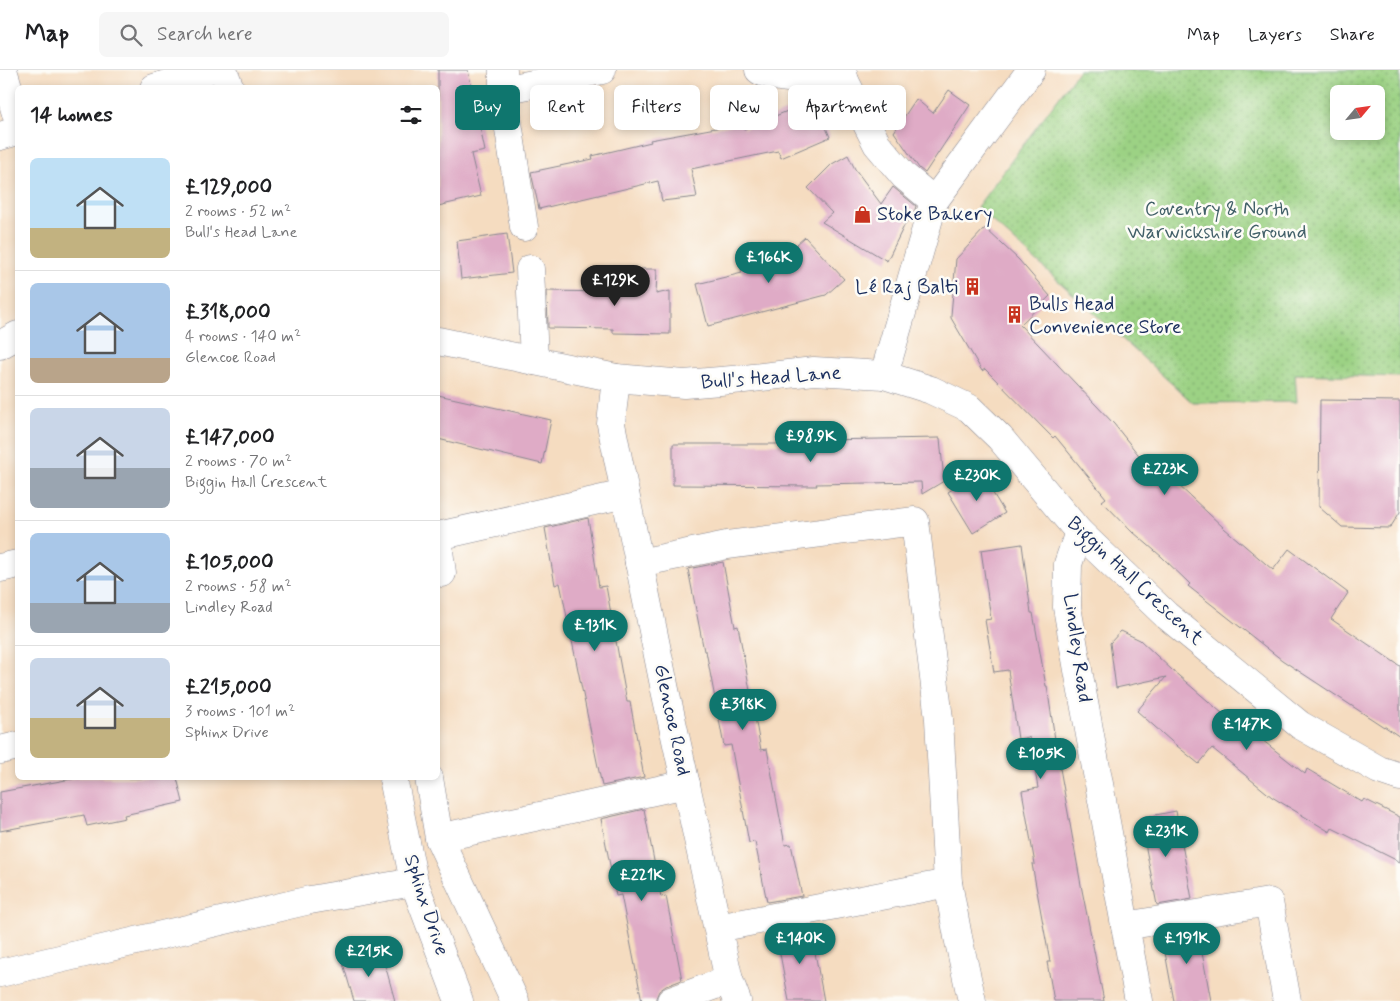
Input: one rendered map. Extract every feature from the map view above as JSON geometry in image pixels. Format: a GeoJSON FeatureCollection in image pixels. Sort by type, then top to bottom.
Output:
{"type":"FeatureCollection","features":[{"type":"Feature","properties":{"kind":"street"},"geometry":{"type":"LineString","coordinates":[[3,70],[15,110]]}},
{"type":"Feature","properties":{"kind":"street"},"geometry":{"type":"LineString","coordinates":[[163,85],[209,70]]}},
{"type":"Feature","properties":{"kind":"street"},"geometry":{"type":"LineString","coordinates":[[223,70],[229,85]]}},
{"type":"Feature","properties":{"kind":"street"},"geometry":{"type":"LineString","coordinates":[[524,227],[503,80],[602,70]]}},
{"type":"Feature","properties":{"kind":"street"},"geometry":{"type":"LineString","coordinates":[[760,70],[764,74],[784,77],[843,75],[878,144],[904,176],[934,202]]}},
{"type":"Feature","properties":{"kind":"street"},"geometry":{"type":"LineString","coordinates":[[884,375],[934,202],[1031,70]]}},
{"type":"Feature","properties":{"kind":"street"},"geometry":{"type":"LineString","coordinates":[[0,136],[15,132]]}},
{"type":"Feature","properties":{"kind":"street"},"geometry":{"type":"LineString","coordinates":[[530,268],[534,361]]}},
{"type":"Feature","properties":{"kind":"street"},"geometry":{"type":"LineString","coordinates":[[0,345],[15,337]]}},
{"type":"Feature","properties":{"kind":"street","name":"Bull's Head Lane"},"geometry":{"type":"LineString","coordinates":[[440,341],[616,378],[684,384],[814,371],[884,375]]}},
{"type":"Feature","properties":{"kind":"street","name":"Biggin Hall Crescent"},"geometry":{"type":"LineString","coordinates":[[884,375],[931,390],[969,408],[1000,438],[1079,532],[1166,615],[1300,725],[1379,770],[1400,777]]}},
{"type":"Feature","properties":{"kind":"street","name":"Glencoe Road"},"geometry":{"type":"LineString","coordinates":[[616,378],[611,424],[686,784],[733,991]]}},
{"type":"Feature","properties":{"kind":"street"},"geometry":{"type":"LineString","coordinates":[[440,536],[625,494]]}},
{"type":"Feature","properties":{"kind":"street"},"geometry":{"type":"LineString","coordinates":[[639,563],[727,545],[915,521],[938,719],[948,883],[972,1001]]}},
{"type":"Feature","properties":{"kind":"street","name":"Lindley Road"},"geometry":{"type":"LineString","coordinates":[[1079,532],[1068,564],[1067,607],[1139,1001]]}},
{"type":"Feature","properties":{"kind":"street"},"geometry":{"type":"LineString","coordinates":[[440,558],[442,573]]}},
{"type":"Feature","properties":{"kind":"street"},"geometry":{"type":"LineString","coordinates":[[0,568],[15,565]]}},
{"type":"Feature","properties":{"kind":"street"},"geometry":{"type":"LineString","coordinates":[[0,750],[15,747]]}},
{"type":"Feature","properties":{"kind":"street","name":"Sphinx Drive"},"geometry":{"type":"LineString","coordinates":[[393,780],[414,882],[459,1001]]}},
{"type":"Feature","properties":{"kind":"street"},"geometry":{"type":"LineString","coordinates":[[430,780],[439,838],[515,1001]]}},
{"type":"Feature","properties":{"kind":"street"},"geometry":{"type":"LineString","coordinates":[[439,838],[686,784]]}},
{"type":"Feature","properties":{"kind":"street"},"geometry":{"type":"LineString","coordinates":[[0,973],[310,900],[414,882]]}},
{"type":"Feature","properties":{"kind":"street"},"geometry":{"type":"LineString","coordinates":[[718,928],[948,883]]}},
{"type":"Feature","properties":{"kind":"street"},"geometry":{"type":"LineString","coordinates":[[1125,926],[1269,902],[1287,1001]]}},
{"type":"Feature","properties":{"kind":"street"},"geometry":{"type":"LineString","coordinates":[[670,1001],[733,991]]}},
{"type":"Feature","properties":{"kind":"green space","name":"Coventry & North Warwickshire Ground"},"geometry":{"type":"Polygon","coordinates":[[[1079,70],[1400,70],[1400,377],[1295,374],[1297,402],[1193,403],[977,207],[1079,70]]]}},
{"type":"Feature","properties":{"kind":"building"},"geometry":{"type":"Polygon","coordinates":[[[438,70],[468,70],[471,85],[455,85],[455,130],[481,130],[485,151],[471,154],[481,196],[440,206],[440,85],[438,85],[438,70]]]}},
{"type":"Feature","properties":{"kind":"building"},"geometry":{"type":"Polygon","coordinates":[[[949,90],[970,105],[925,173],[919,168],[894,132],[895,130],[906,130],[906,114],[916,99],[933,113],[949,90]]]}},
{"type":"Feature","properties":{"kind":"building"},"geometry":{"type":"Polygon","coordinates":[[[788,111],[788,130],[827,130],[830,137],[781,158],[778,151],[691,169],[697,197],[662,201],[658,181],[539,209],[531,172],[593,159],[592,156],[651,142],[650,140],[710,129],[778,130],[778,115],[788,111]]]}},
{"type":"Feature","properties":{"kind":"building","name":"Stoke Bakery"},"geometry":{"type":"Polygon","coordinates":[[[848,155],[855,169],[881,204],[893,187],[916,206],[887,261],[822,222],[832,213],[808,188],[832,164],[848,155]]]}},
{"type":"Feature","properties":{"kind":"building"},"geometry":{"type":"Polygon","coordinates":[[[985,228],[1019,260],[1050,296],[1020,325],[1114,424],[1149,468],[1157,460],[1177,481],[1175,482],[1273,570],[1289,549],[1348,593],[1331,619],[1400,666],[1400,737],[1282,660],[1188,586],[1190,584],[1133,533],[1102,501],[1106,498],[1055,436],[1053,438],[985,369],[982,371],[951,315],[956,259],[985,228]]]}},
{"type":"Feature","properties":{"kind":"building"},"geometry":{"type":"Polygon","coordinates":[[[507,234],[512,273],[461,279],[457,241],[507,234]]]}},
{"type":"Feature","properties":{"kind":"building"},"geometry":{"type":"Polygon","coordinates":[[[805,237],[844,279],[826,295],[708,326],[697,284],[742,273],[740,264],[789,251],[805,237]]]}},
{"type":"Feature","properties":{"kind":"building"},"geometry":{"type":"Polygon","coordinates":[[[626,269],[657,269],[656,294],[670,291],[670,334],[613,333],[613,329],[548,328],[547,291],[613,292],[613,280],[626,280],[626,269]]]}},
{"type":"Feature","properties":{"kind":"building"},"geometry":{"type":"Polygon","coordinates":[[[440,395],[551,420],[542,464],[440,439],[440,395]]]}},
{"type":"Feature","properties":{"kind":"building"},"geometry":{"type":"Polygon","coordinates":[[[1320,400],[1400,401],[1400,512],[1390,528],[1342,527],[1319,507],[1320,400]]]}},
{"type":"Feature","properties":{"kind":"building"},"geometry":{"type":"Polygon","coordinates":[[[940,438],[944,481],[922,494],[921,482],[816,484],[817,486],[673,485],[673,444],[820,444],[820,440],[940,438]]]}},
{"type":"Feature","properties":{"kind":"building"},"geometry":{"type":"Polygon","coordinates":[[[980,472],[1005,513],[973,533],[948,492],[980,472]]]}},
{"type":"Feature","properties":{"kind":"building"},"geometry":{"type":"Polygon","coordinates":[[[588,518],[599,587],[606,586],[627,702],[630,702],[644,777],[602,786],[560,583],[555,585],[545,528],[588,518]]]}},
{"type":"Feature","properties":{"kind":"building"},"geometry":{"type":"Polygon","coordinates":[[[1022,544],[1031,613],[1033,613],[1047,686],[1081,885],[1104,1001],[1054,1001],[1047,962],[1050,962],[1032,864],[1035,864],[1022,791],[1038,788],[1029,737],[1018,739],[1008,670],[994,672],[985,620],[991,619],[981,550],[1022,544]]]}},
{"type":"Feature","properties":{"kind":"building"},"geometry":{"type":"Polygon","coordinates":[[[723,562],[735,627],[738,626],[761,750],[767,749],[785,845],[791,844],[802,896],[767,902],[755,842],[749,843],[731,745],[724,746],[688,569],[723,562]]]}},
{"type":"Feature","properties":{"kind":"building"},"geometry":{"type":"Polygon","coordinates":[[[1121,631],[1140,640],[1244,732],[1247,728],[1305,774],[1307,769],[1362,802],[1364,799],[1400,817],[1400,862],[1332,828],[1330,832],[1272,797],[1212,748],[1199,764],[1171,741],[1137,711],[1166,677],[1116,688],[1110,643],[1121,631]]]}},
{"type":"Feature","properties":{"kind":"building"},"geometry":{"type":"Polygon","coordinates":[[[66,780],[178,780],[183,802],[124,815],[125,818],[87,826],[84,815],[0,831],[0,792],[66,780]]]}},
{"type":"Feature","properties":{"kind":"building"},"geometry":{"type":"Polygon","coordinates":[[[644,809],[661,897],[666,896],[682,980],[659,991],[656,1001],[642,1001],[621,895],[616,896],[601,819],[644,809]]]}},
{"type":"Feature","properties":{"kind":"building"},"geometry":{"type":"Polygon","coordinates":[[[1176,811],[1192,899],[1157,905],[1140,818],[1176,811]]]}},
{"type":"Feature","properties":{"kind":"building"},"geometry":{"type":"Polygon","coordinates":[[[810,926],[824,1001],[789,1001],[776,933],[810,926]]]}},
{"type":"Feature","properties":{"kind":"building"},"geometry":{"type":"Polygon","coordinates":[[[1208,928],[1210,940],[1200,942],[1211,1001],[1174,1001],[1162,936],[1208,928]]]}},
{"type":"Feature","properties":{"kind":"building"},"geometry":{"type":"Polygon","coordinates":[[[381,950],[395,1001],[354,1001],[342,960],[381,950]]]}},
{"type":"Feature","properties":{"kind":"place","name":"Stoke Bakery"},"geometry":{"type":"Point","coordinates":[863,214]}},
{"type":"Feature","properties":{"kind":"place","name":"Lé Raj Balti"},"geometry":{"type":"Point","coordinates":[972,287]}},
{"type":"Feature","properties":{"kind":"place","name":"Bulls Head Convenience Store"},"geometry":{"type":"Point","coordinates":[1015,315]}}]}
